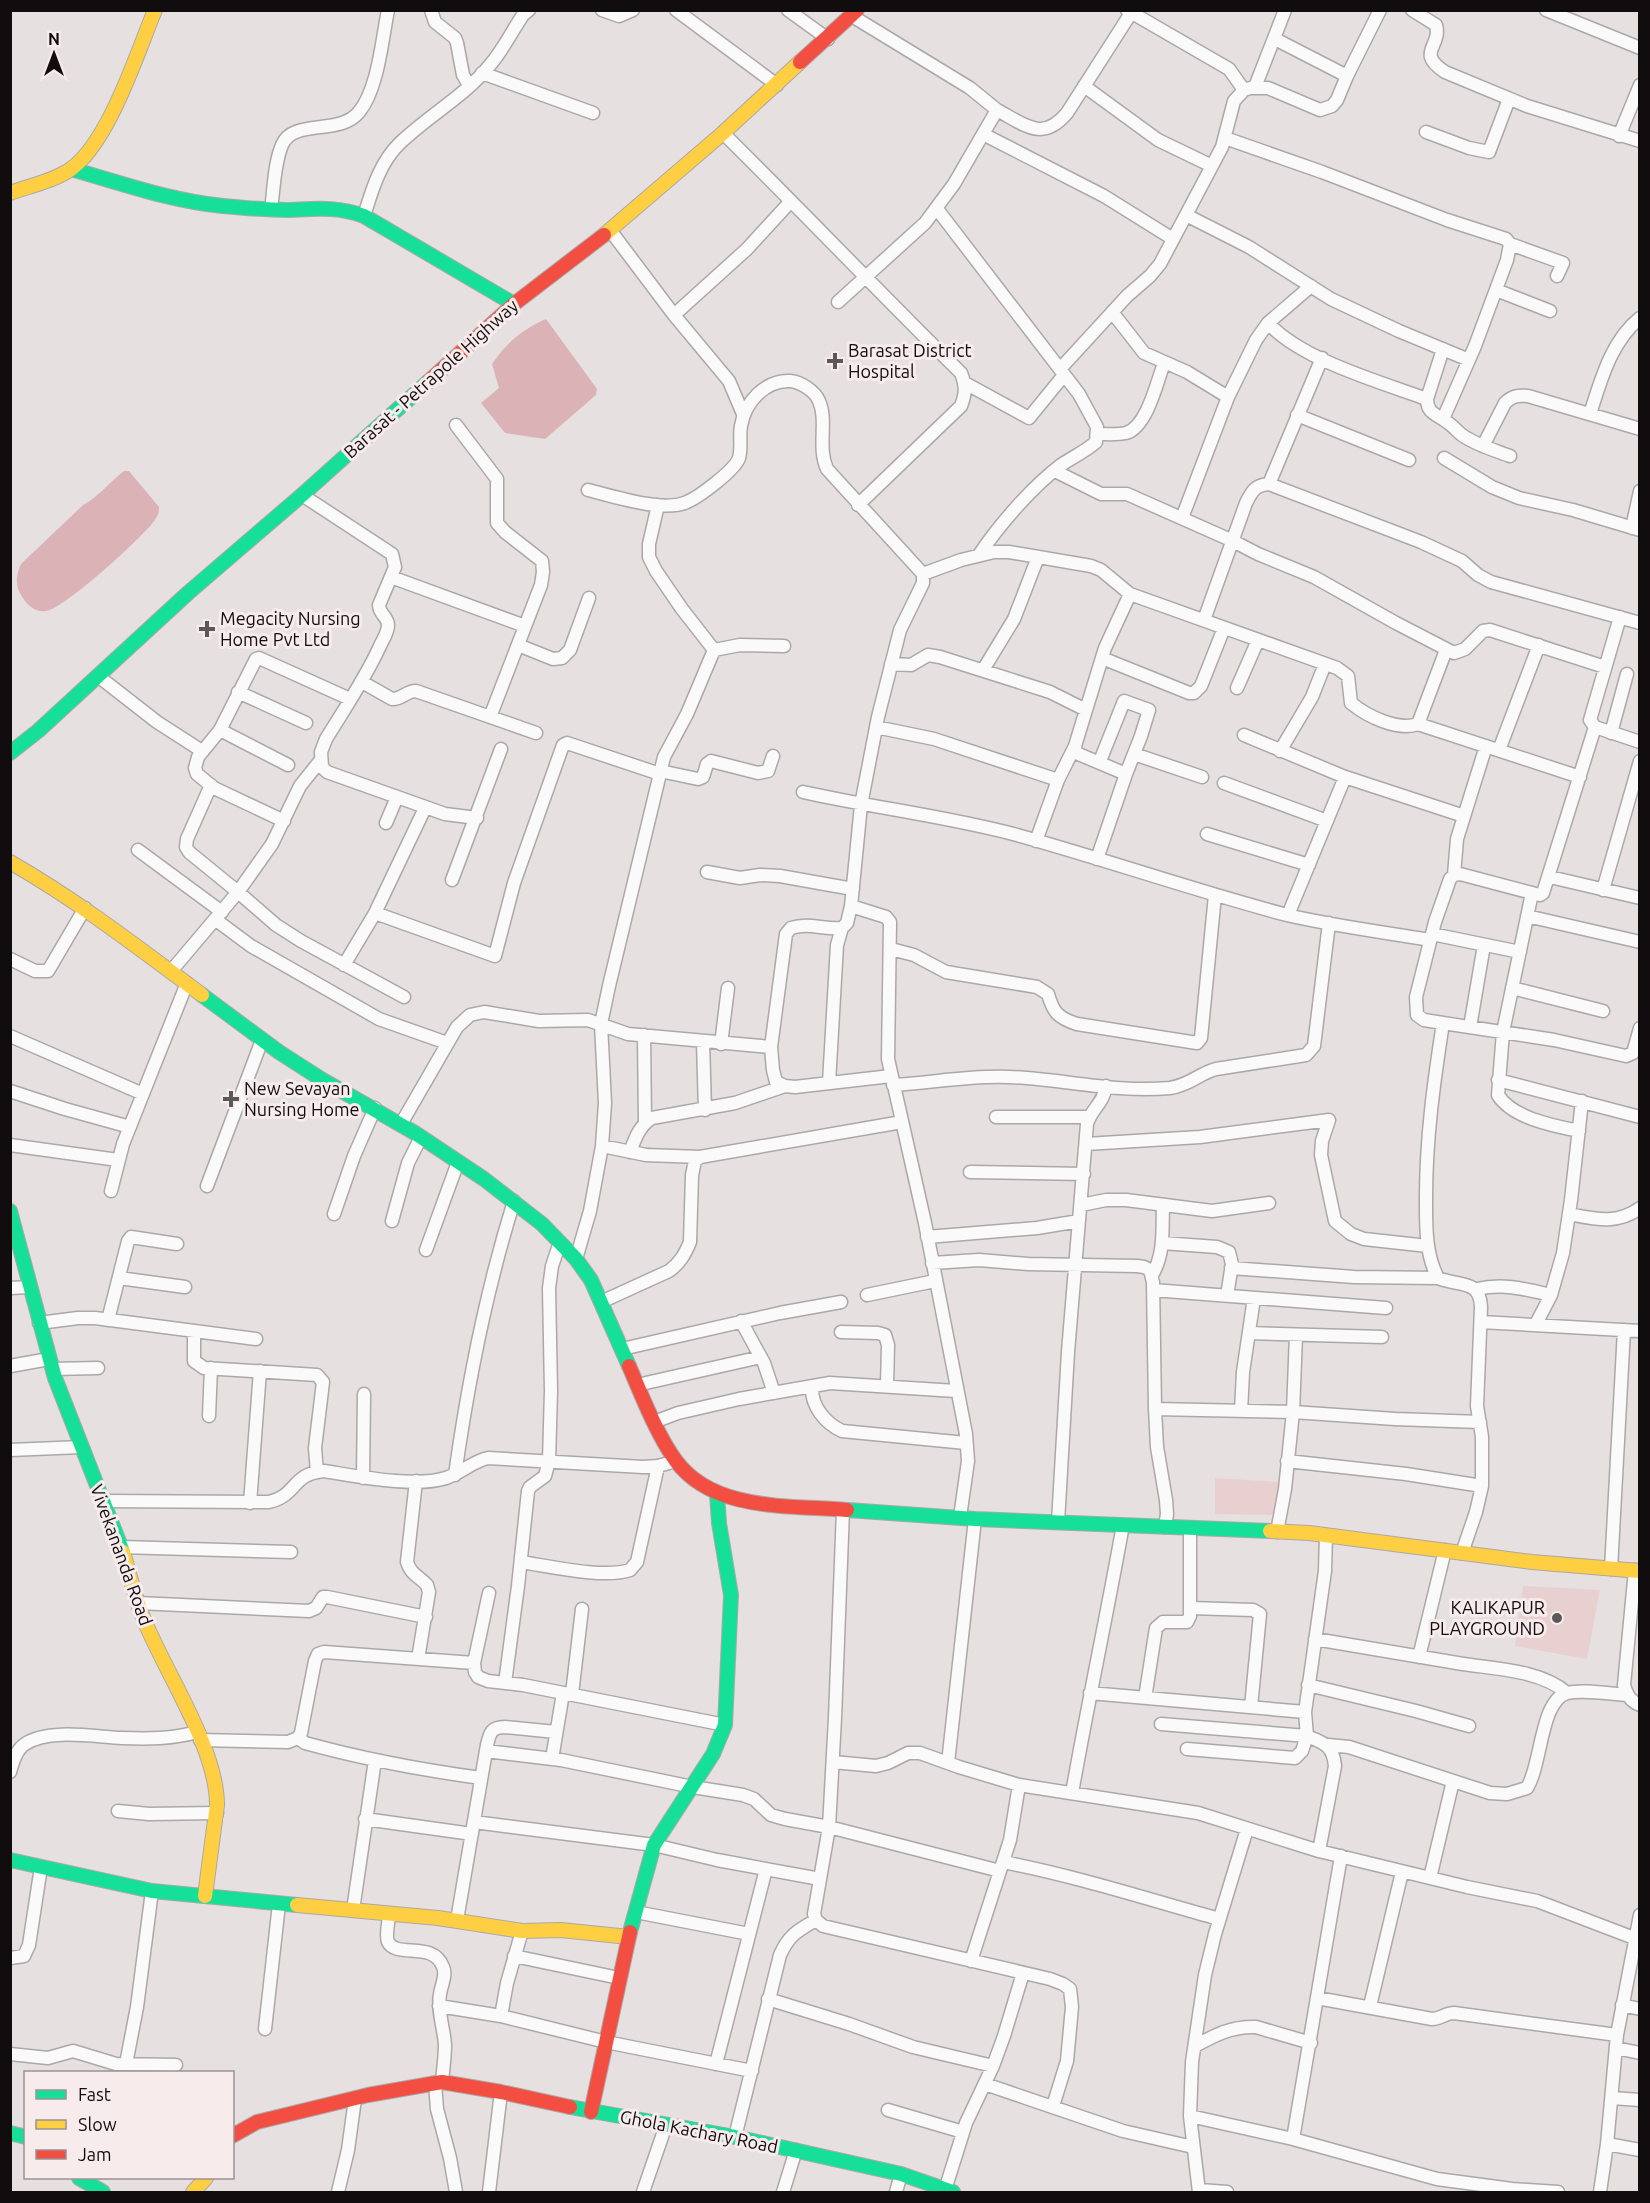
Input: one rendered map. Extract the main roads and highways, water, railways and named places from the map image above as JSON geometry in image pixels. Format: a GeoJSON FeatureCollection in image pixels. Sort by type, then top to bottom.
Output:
{"type":"FeatureCollection","features":[{"type":"Feature","properties":{"kind":"main road"},"geometry":{"type":"LineString","coordinates":[[10,193],[71,169],[98,139],[154,10]]}},
{"type":"Feature","properties":{"kind":"main road","name":"Barasat - Petrapole Highway"},"geometry":{"type":"LineString","coordinates":[[10,753],[38,731],[188,593],[302,495],[514,304],[610,230],[777,85],[854,13]]}},
{"type":"Feature","properties":{"kind":"main road"},"geometry":{"type":"LineString","coordinates":[[71,169],[199,202],[240,208],[351,210],[514,304]]}},
{"type":"Feature","properties":{"kind":"main road"},"geometry":{"type":"LineString","coordinates":[[10,862],[85,908],[172,970],[262,1040],[321,1079],[375,1108],[421,1137],[543,1224],[576,1259],[591,1280],[654,1422],[676,1461],[689,1474],[717,1494],[750,1502],[975,1519],[1326,1535],[1532,1562],[1637,1571]]}},
{"type":"Feature","properties":{"kind":"main road","name":"Vivekananda Road"},"geometry":{"type":"LineString","coordinates":[[10,1210],[51,1364],[81,1447],[121,1547],[147,1629],[211,1766],[217,1790],[217,1813],[205,1896]]}},
{"type":"Feature","properties":{"kind":"main road"},"geometry":{"type":"LineString","coordinates":[[591,2112],[628,1937],[654,1845],[713,1754],[725,1725],[731,1595],[719,1523],[717,1494]]}},
{"type":"Feature","properties":{"kind":"main road"},"geometry":{"type":"LineString","coordinates":[[10,1860],[119,1885],[152,1890],[457,1920],[522,1931],[561,1930],[628,1937]]}},
{"type":"Feature","properties":{"kind":"main road","name":"Ghola Kachary Road"},"geometry":{"type":"LineString","coordinates":[[234,2135],[257,2122],[368,2095],[439,2083],[501,2092],[591,2112],[735,2137],[901,2174],[949,2191]]}},
{"type":"Feature","properties":{"kind":"main road"},"geometry":{"type":"LineString","coordinates":[[81,2179],[103,2193]]}},
{"type":"Feature","properties":{"kind":"main road"},"geometry":{"type":"LineString","coordinates":[[194,2193],[205,2179]]}},
{"type":"Feature","properties":{"kind":"place","name":"Barasat District Hospital"},"geometry":{"type":"Point","coordinates":[835,361]}},
{"type":"Feature","properties":{"kind":"place","name":"Megacity Nursing Home Pvt Ltd"},"geometry":{"type":"Point","coordinates":[207,629]}},
{"type":"Feature","properties":{"kind":"place","name":"New Sevayan Nursing Home"},"geometry":{"type":"Point","coordinates":[231,1099]}},
{"type":"Feature","properties":{"kind":"place","name":"KALIKAPUR PLAYGROUND"},"geometry":{"type":"Point","coordinates":[1557,1618]}}]}
